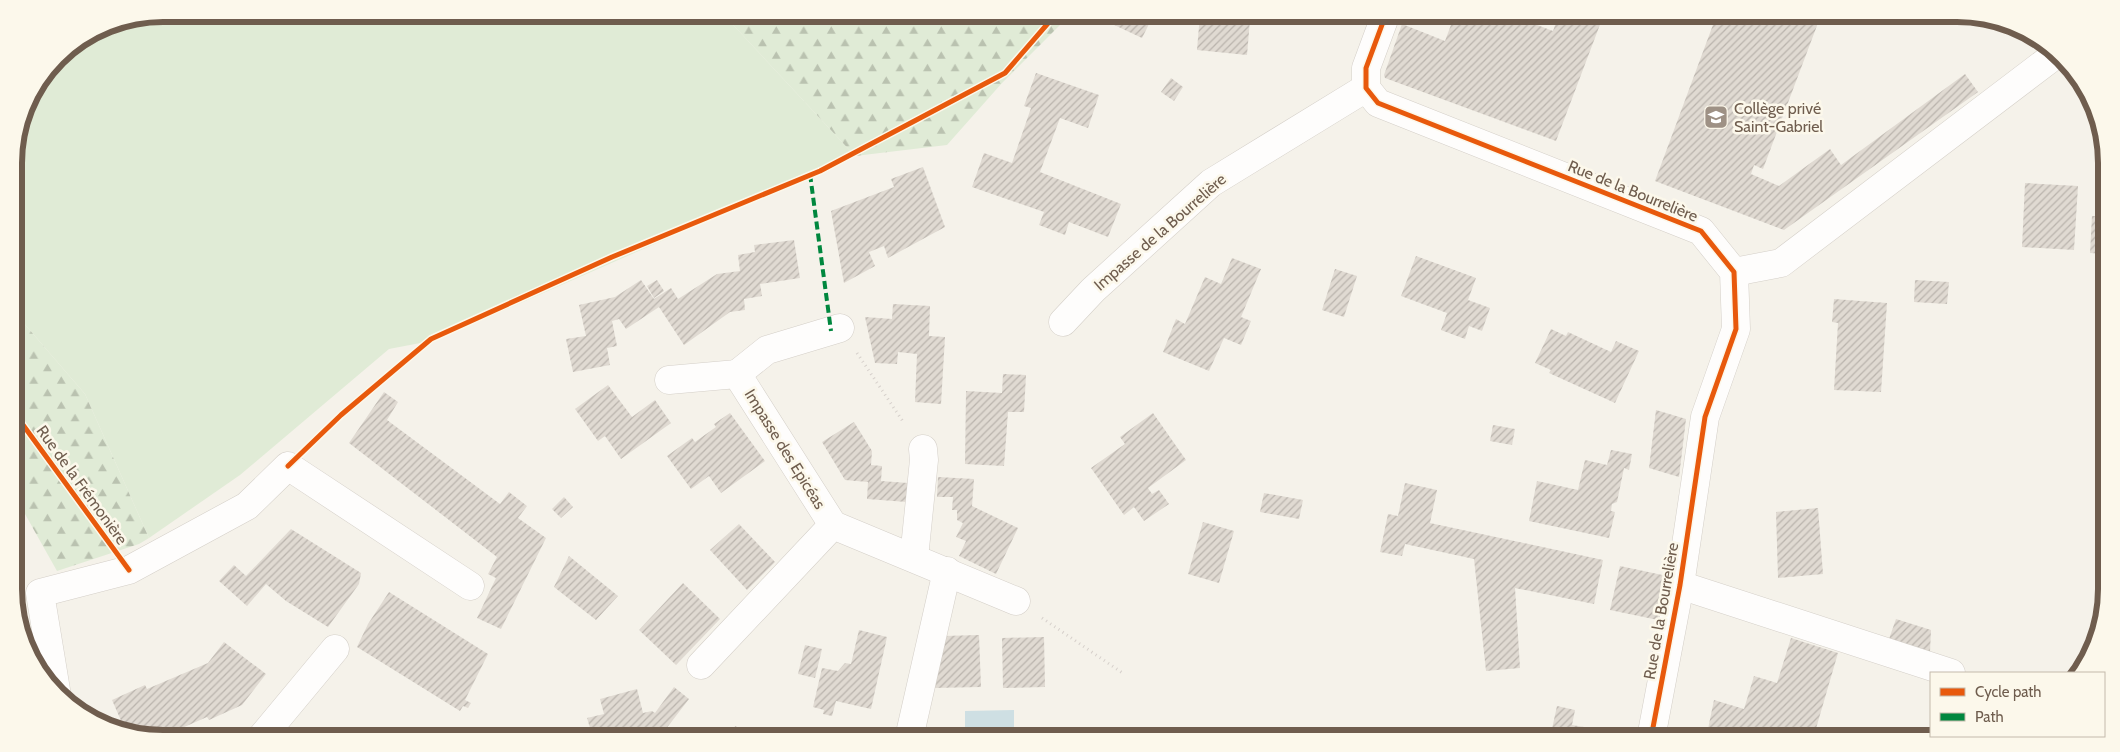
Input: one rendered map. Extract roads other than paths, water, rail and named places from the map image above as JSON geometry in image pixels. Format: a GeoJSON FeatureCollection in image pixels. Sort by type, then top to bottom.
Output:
{"type":"FeatureCollection","features":[{"type":"Feature","properties":{"kind":"street"},"geometry":{"type":"LineString","coordinates":[[1366,88],[1366,68],[1383,23]]}},
{"type":"Feature","properties":{"kind":"street"},"geometry":{"type":"LineString","coordinates":[[1734,272],[1781,263],[2050,59]]}},
{"type":"Feature","properties":{"kind":"street","name":"Rue de la Bourrelière"},"geometry":{"type":"LineString","coordinates":[[1366,88],[1378,103],[1701,231],[1734,272],[1736,329],[1704,417],[1680,585],[1653,729]]}},
{"type":"Feature","properties":{"kind":"street","name":"Impasse de la Bourrelière"},"geometry":{"type":"LineString","coordinates":[[1063,322],[1094,290],[1211,183],[1366,88]]}},
{"type":"Feature","properties":{"kind":"street","name":"Impasse des Epicéas"},"geometry":{"type":"LineString","coordinates":[[669,380],[737,374],[766,350],[840,328]]}},
{"type":"Feature","properties":{"kind":"street","name":"Impasse des Epicéas"},"geometry":{"type":"LineString","coordinates":[[737,374],[833,525]]}},
{"type":"Feature","properties":{"kind":"street"},"geometry":{"type":"LineString","coordinates":[[914,558],[924,460],[923,449]]}},
{"type":"Feature","properties":{"kind":"street"},"geometry":{"type":"LineString","coordinates":[[54,676],[40,593],[129,570],[247,506],[288,466],[470,586]]}},
{"type":"Feature","properties":{"kind":"street"},"geometry":{"type":"LineString","coordinates":[[701,665],[833,525],[1016,601]]}},
{"type":"Feature","properties":{"kind":"street"},"geometry":{"type":"LineString","coordinates":[[912,730],[947,571]]}},
{"type":"Feature","properties":{"kind":"street"},"geometry":{"type":"LineString","coordinates":[[1680,585],[1948,672]]}},
{"type":"Feature","properties":{"kind":"street"},"geometry":{"type":"LineString","coordinates":[[268,730],[335,649]]}},
{"type":"Feature","properties":{"kind":"place","name":"Collège privé Saint-Gabriel"},"geometry":{"type":"Point","coordinates":[1716,117]}}]}
